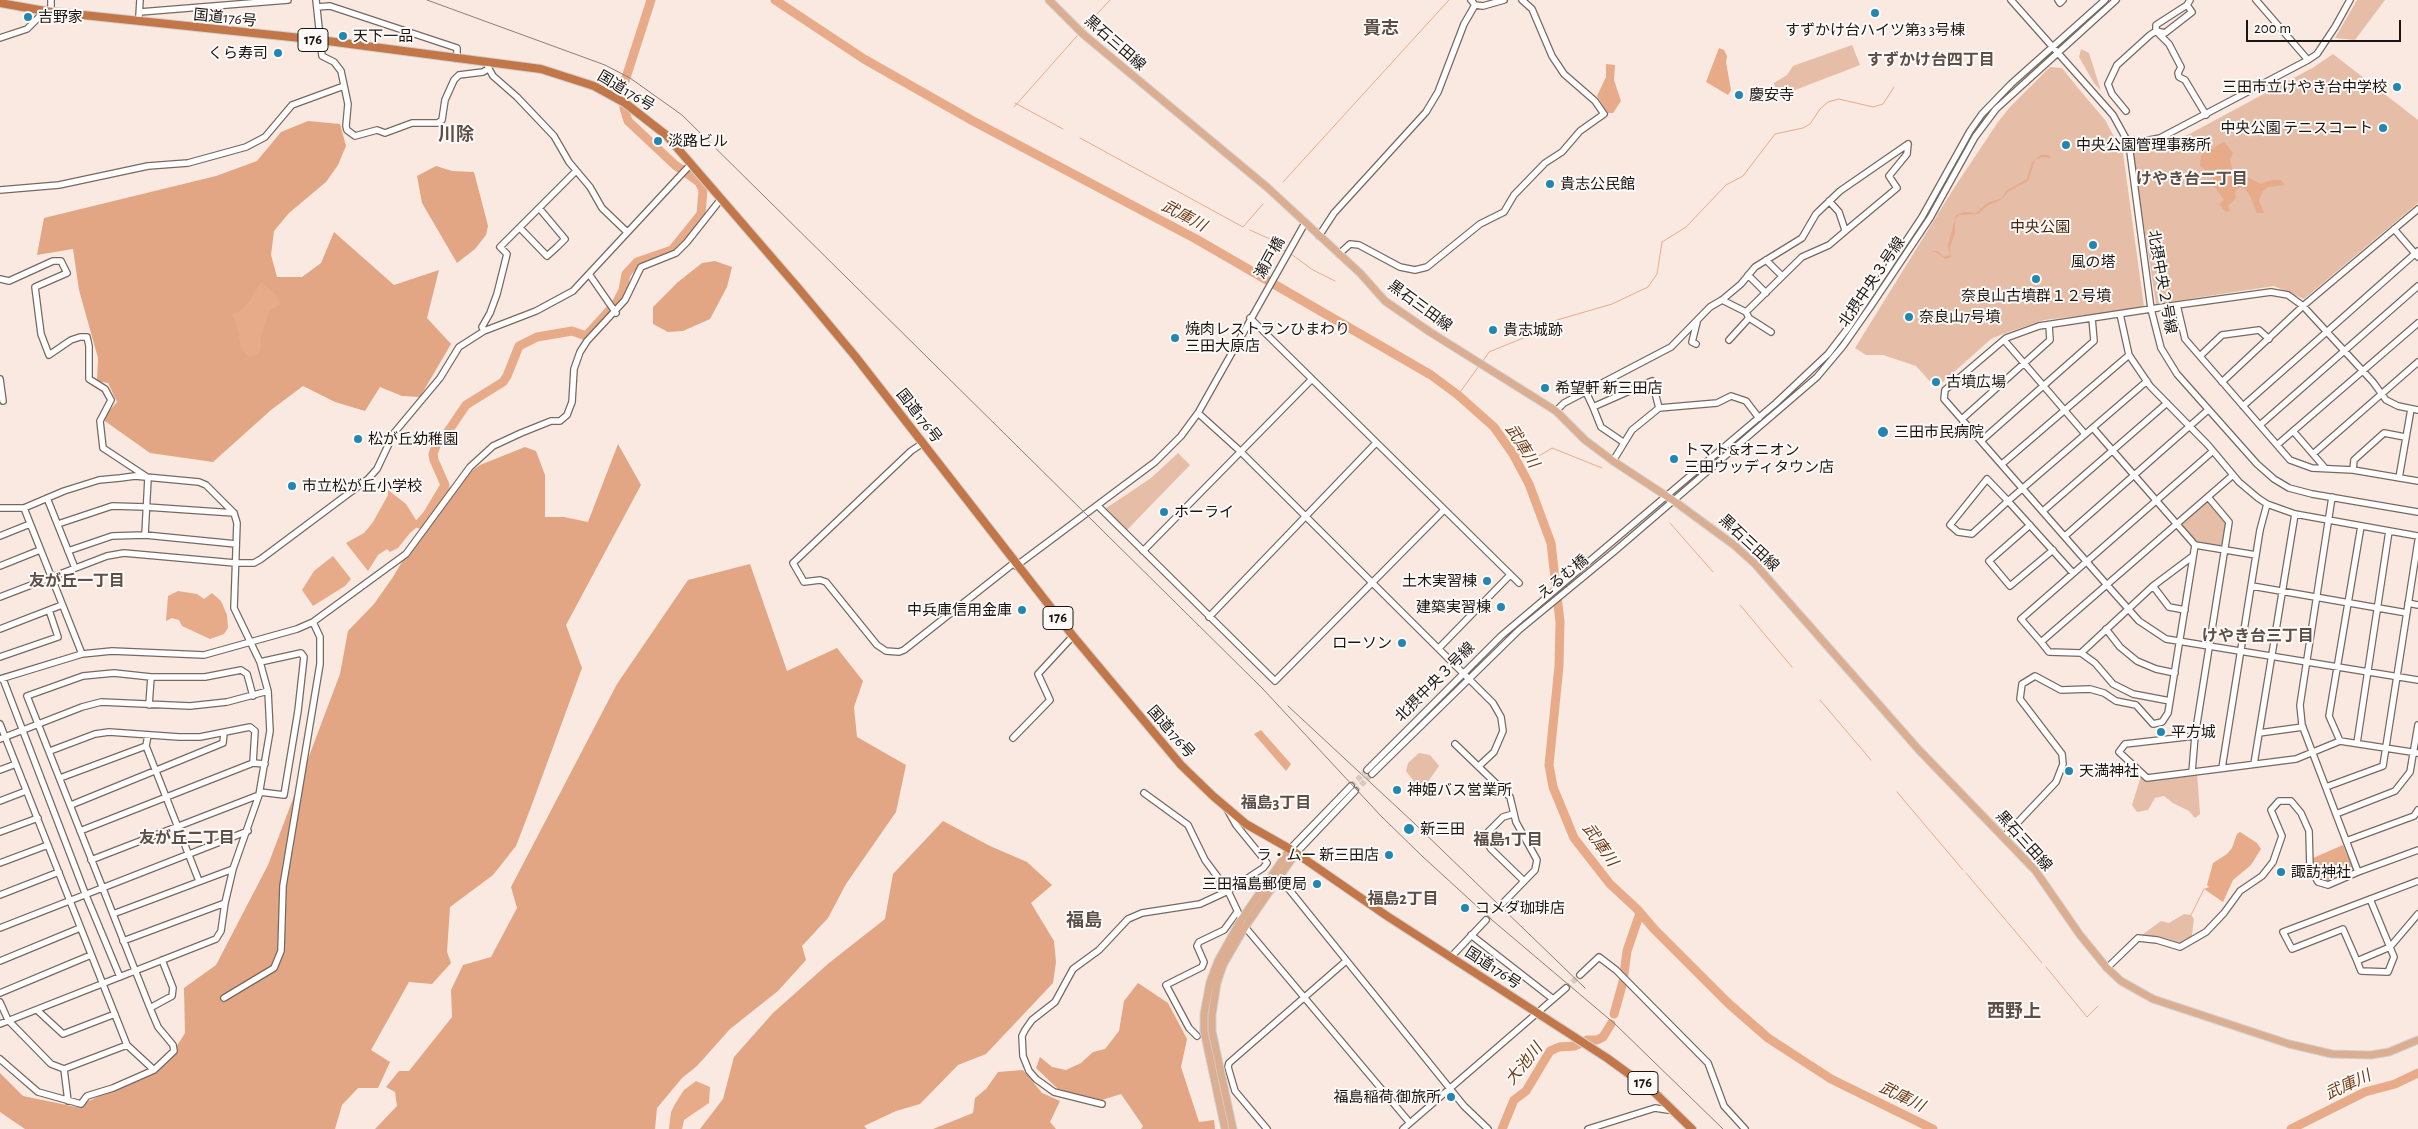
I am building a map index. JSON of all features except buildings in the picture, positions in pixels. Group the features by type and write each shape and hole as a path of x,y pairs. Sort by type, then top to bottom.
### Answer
{"highway":[{"name":"国道176号","path":"0,4 48,11 139,16 204,29 320,40 488,66 557,73 594,86 622,102 666,135 686,168 721,199 855,356 1015,565 1181,765 1226,808 1246,824 1293,851 1642,1083 1692,1129"}],"main road":[{"name":"黒石三田線","path":"1050,0 1082,34 1230,156 1305,223 1360,273 1384,301 1556,411 1585,440 1613,461 1712,527 1755,564 1919,750 2035,870 2080,935 2107,968 2121,981 2153,999 2289,1044 2332,1054 2371,1055 2390,1052 2418,1040"},
{"path":"1233,1129 1215,1054 1212,1015 1217,983 1223,965 1245,927 1279,877 1293,851"},
{"path":"1225,1129 1204,1031 1204,1014 1210,982 1218,961 1241,920 1293,851"}],"street":[{"path":"0,38 27,29 48,11 51,0"},
{"path":"140,0 139,16 288,0"},
{"path":"1319,236 1334,213 1426,112 1438,92 1473,2 1487,5 1504,0"},
{"path":"1339,254 1350,244 1359,246 1400,268 1416,270 1428,267 1480,224 1504,212 1514,195 1545,163 1562,152 1580,131 1604,114 1595,100 1564,74 1552,56 1532,8 1522,0"},
{"name":"北摂中央２号線","path":"2011,0 2113,115 2129,144 2151,309 2161,348 2177,374 2257,464 2274,479 2289,488 2418,512"},
{"path":"2058,0 2060,2 2063,0"},
{"name":"北摂中央３号線","path":"1612,543 1804,378 1837,342 1922,217 1982,114 2052,46 2105,0"},
{"name":"北摂中央３号線","path":"1616,550 1802,392 1832,361 1930,218 1975,137 1996,109 2116,0"},
{"path":"2256,0 2308,60"},
{"path":"2129,144 2160,138 2308,60 2317,54 2335,28 2350,0"},
{"path":"2156,31 2165,33 2192,12 2189,2 2156,25 2156,31 2169,44 2181,67 2178,72 2179,77 2186,80 2206,114"},
{"path":"457,60 457,48 319,3 322,56 338,66 348,104 347,130 354,136 377,130 386,133 412,123 438,123 442,120 445,100 454,80 459,75 482,72 488,66 554,136 576,171 590,187 602,208 627,232"},
{"path":"2126,111 2112,94 2108,84 2117,65 2156,31"},
{"path":"0,190 59,185 148,166 188,163 246,147 265,137 292,105 344,86"},
{"path":"1556,411 1564,403 1671,347 1710,307 1722,300 1766,260 1802,238 1807,227 1829,201 1908,144 1907,154 1889,176 1897,188 1829,245 1802,257 1766,292 1729,340"},
{"path":"0,597 106,556 124,553 235,563 254,563 261,560 368,479 377,469 394,433 440,378 459,346 484,331 562,299 573,291 686,168"},
{"path":"484,331 482,327 498,294 507,254 500,247 576,171"},
{"path":"120,977 85,893 2,679 82,654 112,651 192,656 215,653 297,629 313,622 406,554 470,467 493,446 521,432 551,421 560,421 568,415 572,402 574,369 580,352 614,309 626,300 641,267 676,253 721,199"},
{"path":"1829,201 1839,212 1845,230"},
{"path":"520,228 547,256 561,243 565,238 539,208"},
{"path":"2222,382 2303,306 2418,209"},
{"name":"瀬戸橋","path":"922,443 911,451 792,563 804,582 813,580 826,582 877,645 886,651 899,652 904,650 1155,462 1181,436 1198,413 1305,223"},
{"path":"2243,406 2417,254 2394,230"},
{"path":"1766,260 1782,276"},
{"path":"0,279 9,281 53,261 61,261 67,273 35,287 41,334 49,355 80,337 87,337 89,346 89,379 105,389 111,400 100,421 103,448 148,478"},
{"path":"589,274 614,309"},
{"path":"1748,275 1766,292"},
{"path":"2260,425 2418,286"},
{"path":"2398,478 2405,437 2415,410 2392,404 2381,396 2362,371 2327,332 2303,306 2288,295 2271,292 2039,326 2004,340 1945,390 1944,399 2106,585 2139,621 2166,639 2418,680"},
{"path":"1722,300 1748,315 1771,332"},
{"path":"2177,305 2185,339 2290,460 2312,468 2353,470 2418,481"},
{"path":"2120,314 2129,355 2147,381 2233,475 2267,504 2295,514 2418,536"},
{"path":"1250,318 1519,583"},
{"path":"1981,440 2094,341 2092,318"},
{"path":"1696,344 1692,342 1697,320"},
{"path":"2277,445 2418,323"},
{"path":"1962,420 2050,340 2049,325"},
{"path":"2200,356 2222,335 2259,330 2268,339"},
{"path":"2004,340 2085,434"},
{"path":"2002,464 2129,355"},
{"path":"2313,454 2418,362"},
{"path":"0,379 3,402"},
{"path":"1143,551 1312,379"},
{"path":"1593,407 1652,381 1660,408"},
{"path":"2073,573 2030,524 2008,501 1987,479 1950,525 1958,532 1972,534 2008,501 2147,381"},
{"path":"1586,392 1602,427 1623,442"},
{"path":"1613,461 1632,430 1660,408 1717,403 1731,396 1746,401 1759,418"},
{"path":"2043,511 2167,403"},
{"path":"2065,536 2208,410"},
{"path":"1198,413 1306,516 1497,708 1503,725 1498,746 1479,766"},
{"path":"2092,428 2195,545 2256,556"},
{"path":"2293,432 2325,468"},
{"path":"2353,470 2354,460 2384,433 2405,437"},
{"path":"1209,617 1376,443"},
{"path":"2170,701 2133,694 2113,684 2095,663 2080,653 2049,652 2021,619 2213,451"},
{"path":"2041,642 2233,475"},
{"path":"0,508 24,508 99,480 135,476 206,484 234,513 237,523 234,608 260,662 268,691 270,731 259,794 248,832 233,869 224,903 221,931 216,939 0,1024"},
{"path":"145,535 148,478"},
{"path":"2192,772 2195,736 2229,522 2208,497"},
{"path":"2332,497 2300,705 2303,727 2358,872"},
{"path":"47,498 75,568"},
{"path":"2222,768 2256,556 2267,504"},
{"path":"58,524 112,506 146,506 234,513"},
{"path":"1098,506 1275,681 1444,510"},
{"path":"24,508 82,654"},
{"path":"2254,764 2295,514"},
{"path":"0,536 30,524"},
{"path":"2030,524 1989,561 2010,586 2053,550"},
{"path":"2340,741 2329,716 2361,526"},
{"path":"2357,743 2389,531"},
{"path":"68,551 112,536 145,535 236,544"},
{"path":"2326,786 2383,766 2418,541"},
{"name":"えるむ橋","path":"1525,616 1612,543"},
{"path":"2004,837 2056,782 2063,764 2062,754 2020,699 2022,684 2035,676 2061,690 2090,688 2104,692 2116,701 2136,705 2153,724 2162,722 2168,713 2195,545"},
{"path":"0,566 40,550"},
{"name":"えるむ橋","path":"1525,624 1616,550"},
{"path":"2080,653 2153,586 2193,556"},
{"path":"1439,648 1510,575"},
{"path":"2153,586 2169,607 2184,610"},
{"path":"2252,586 2407,613"},
{"path":"2408,603 2418,604"},
{"path":"0,629 62,605"},
{"path":"0,657 58,637 49,610"},
{"name":"北摂中央３号線","path":"1366,770 1463,672 1525,616"},
{"path":"224,998 274,968 281,951 283,886 320,664 320,637 313,622"},
{"name":"北摂中央３号線","path":"1372,774 1525,624"},
{"path":"2106,629 2120,647 2137,661 2156,669 2174,672"},
{"path":"1014,738 1050,700 1038,674 1072,636"},
{"path":"92,860 259,794 284,795 298,711 304,657 301,653 260,662"},
{"path":"0,1059 38,1092 81,1104 87,1096 113,1088 154,1070 174,1051 174,1045 158,1027 150,1008 27,696 83,676 114,673 151,677 205,677 241,670 247,674 253,696"},
{"path":"149,705 151,677"},
{"path":"2,738 101,702 190,706 227,702 268,691"},
{"path":"0,724 2,738 16,764 38,818 127,1045 154,1070"},
{"path":"2336,814 2395,791 2410,772 2416,753 2418,725"},
{"path":"50,751 95,734 109,732 179,737 224,733 250,726 254,731 253,763"},
{"path":"2259,733 2303,727"},
{"path":"71,805 223,743 224,733"},
{"path":"148,735 146,746 199,881"},
{"path":"2195,736 2125,744 2118,752 2147,778 2296,759 2340,741 2416,753"},
{"path":"1455,744 1510,797 1523,837 1537,860 1535,870 1504,903"},
{"path":"60,778 146,746"},
{"path":"80,831 253,763 265,764"},
{"path":"0,770 16,764"},
{"path":"1293,851 1353,789"},
{"path":"0,801 26,791"},
{"path":"1144,793 1184,820 1205,860 1228,891 1245,927 1410,1123"},
{"path":"2107,968 2138,938 2157,940 2180,947 2206,932 2224,913 2240,891 2262,876 2273,862 2282,836 2272,810 2279,801 2290,801 2301,813 2309,831 2310,868 2318,882 2328,885 2418,850"},
{"path":"1102,1104 1054,1092 1036,1080 1029,1071 1023,1056 1022,1047 1025,1030 1032,1020 1055,1002 1073,969 1099,950 1128,918 1160,910 1191,907 1228,891 1263,868 1267,863 1236,825 1226,808"},
{"path":"2346,841 2414,816 2418,810"},
{"path":"1514,814 1503,816 1488,832 1486,841 1491,849 1524,881"},
{"path":"0,832 38,818"},
{"path":"0,928 85,893 248,832"},
{"path":"0,863 48,845"},
{"path":"113,914 233,869"},
{"path":"0,895 59,872"},
{"path":"1279,877 1452,1089 1488,1129"},
{"path":"2370,899 2394,957 2388,972 2362,971 2343,929 2292,949 2283,932 2370,899 2418,881"},
{"path":"123,941 224,903"},
{"path":"1197,1036 1189,1028 1166,985 1202,967 1204,962 1197,946 1199,942 1224,930 1237,912"},
{"path":"2357,961 2390,947 2418,914"},
{"path":"1451,957 1486,920"},
{"path":"0,961 80,928"},
{"path":"1472,935 1553,999"},
{"path":"0,992 91,955"},
{"path":"1580,974 1599,957 1616,970 1708,1063 1724,1106 1744,1129"},
{"path":"150,1008 172,996 174,988 162,960"},
{"path":"1266,1129 1235,1091 1228,1067 1229,1063 1346,961"},
{"path":"1403,1129 1452,1089 1536,1012 1566,988"},
{"path":"0,1002 8,1020 51,1064 64,1069 127,1045"},
{"path":"37,1010 63,1034 115,1014"},
{"path":"64,1069 68,1101"},
{"path":"1588,1129 1655,1108 1668,1110 1671,1108"}],"green space":[{"path":"2357,0 2385,0 2355,40 2335,38"},
{"path":"1852,45 1860,65 1777,97 1774,83 1787,75 1793,66"},
{"path":"2081,49 2089,53 2101,91 2094,83 2079,57"},
{"path":"2333,54 2418,120 2418,203 2304,299 2274,286 2156,304 2133,155 2135,151 2141,146 2161,142 2167,146 2314,67"},
{"name":"中央公園","path":"2050,67 2062,68 2105,120 2123,153 2144,307 2044,320 2003,334 1991,339 1936,388 1916,366 1883,355 1866,355 1855,348 1954,188 1998,122 2010,107"},
{"path":"1178,453 1190,465 1126,531 1105,509 1151,478"},
{"path":"2208,497 2229,522 2225,550 2195,545 2177,524"},
{"path":"1419,753 1430,755 1439,766 1425,786 1416,784 1406,771 1408,763"},
{"path":"2197,772 2200,814 2195,818 2189,811 2164,796 2155,798 2148,810 2137,812 2132,805 2142,773 2148,778"},
{"path":"2184,914 2191,915 2194,919 2191,942 2180,947 2138,938 2161,921 2169,923"}],"shaded area":[{"path":"1719,48 1724,50 1727,56 1726,62 1731,90 1728,95 1706,82"},
{"path":"1606,64 1615,65 1614,80 1621,101 1613,113 1608,113 1597,96 1606,77"},
{"path":"308,121 340,124 346,146 338,165 326,182 289,213 274,231 271,255 277,277 302,277 321,263 334,232 394,285 439,270 427,318 451,344 420,397 402,396 380,387 365,411 335,402 303,386 271,410 213,462 150,453 102,419 117,402 108,383 97,381 98,358 79,290 73,249 37,255 44,218 216,176 257,161 281,132"},
{"path":"2224,142 2233,153 2230,159 2232,169 2261,184 2271,180 2281,180 2285,185 2268,187 2263,191 2259,201 2264,213 2257,213 2250,196 2245,189 2240,187 2235,191 2236,198 2228,206 2230,211 2226,212 2219,204 2224,200 2211,181 2214,179 2200,165 2201,155"},
{"path":"2041,155 2049,155 2051,158 2042,157 2035,160 2028,181 2009,191 2002,199 1987,206 1978,214 1959,215 1955,220 1955,233 1950,247 1951,257 1945,259 1936,252 1930,251 1937,251 1944,257 1950,255 1948,245 1956,215 1964,212 1976,213 1987,203 2002,198 2006,191 2027,179 2032,162"},
{"path":"436,166 452,171 474,172 488,226 486,235 475,249 457,263 422,203 417,176"},
{"path":"715,261 732,267 727,287 710,319 683,331 668,332 653,324 653,307 678,282 702,263"},
{"path":"261,282 276,294 280,305 269,311 261,337 261,349 259,353 249,358 241,348 236,323 231,313 238,312 249,302"},
{"path":"618,444 641,485 566,625 582,668 531,807 516,846 493,875 450,907 447,952 451,963 432,984 409,982 371,1050 390,1062 378,1088 358,1088 342,1105 335,1129 25,1129 0,1112 0,1073 23,1096 76,1107 165,1065 185,1033 184,988 216,965 268,865 340,674 348,631 374,604 393,577 443,492 480,465 525,447 536,451 545,475 545,517 564,517 588,522"},
{"path":"388,490 406,504 416,520 423,522 410,533 398,548 390,552 387,549 378,555 368,571 346,543 364,533 373,522 388,495"},
{"path":"333,556 351,579 345,586 313,606 302,590 314,571"},
{"path":"750,564 787,671 837,648 863,681 854,707 857,737 906,765 896,812 846,884 828,918 802,946 806,960 778,991 730,1029 697,1066 682,1078 657,1108 655,1129 375,1129 397,1106 395,1092 386,1087 399,1071 409,1071 452,1017 451,990 463,965 491,957 517,908 511,887 617,684 688,580"},
{"path":"178,591 197,594 204,599 212,593 221,601 227,615 228,628 224,634 210,639 182,626 179,620 172,618 166,621 168,596"},
{"path":"1261,730 1291,764 1286,771 1254,734"},
{"path":"943,821 990,846 1027,862 1052,885 1031,903 1054,941 1056,962 1053,983 986,1054 958,1065 920,1104 896,1111 864,1126 867,1129 700,1129 723,1099 734,1057 773,1013 829,963 885,919 893,874"},
{"path":"2240,832 2257,843 2261,849 2251,865 2233,880 2223,902 2204,889 2209,887 2207,885 2213,863 2227,854 2232,848 2237,834"},
{"path":"2343,845 2354,871 2329,883 2322,882 2317,878 2313,869 2313,858"},
{"path":"1138,983 1168,1003 1187,1039 1181,1067 1199,1122 1214,1120 1215,1129 1141,1129 1143,1126 1121,1094 1102,1100 1059,1090 1036,1068 1040,1057 1052,1067 1066,1070 1081,1063 1093,1052 1105,1049 1119,1031 1124,1001"},
{"path":"1023,1070 1042,1093 1060,1101 1050,1122 1056,1129 933,1129 973,1113 975,1098 986,1089 998,1072"},
{"path":"696,1081 710,1087 709,1103 684,1120 682,1129 669,1129 671,1112 675,1104 684,1090"}],"waterway":[{"path":"419,524 427,515 445,485 434,460 433,454 437,443 447,433 466,405 503,382 519,346 537,337 572,331 586,336 617,302 623,290 626,274 637,262 672,250 701,214 703,190 699,182 675,165 628,121 624,108 623,87 651,0"},
{"name":"武庫川","path":"775,0 864,59 973,121 1196,239 1431,375 1458,395 1494,427 1513,454 1529,484 1551,543 1560,622 1559,666 1549,765 1553,787 1574,838 1610,884 1637,909 1654,929 1728,1003 1768,1038 1831,1079 1933,1129"},
{"path":"1083,29 1110,0"},
{"path":"1283,182 1449,0"},
{"path":"1014,107 1077,36"},
{"path":"1483,361 1489,352 1533,334 1557,320 1612,304 1648,287 1657,274 1662,242 1686,227 1726,185 1743,176 1775,134 1803,128 1810,124 1820,109 1828,102 1839,99 1873,107 1883,104 1894,87"},
{"path":"1015,103 1063,129"},
{"path":"1080,138 1243,227 1263,204"},
{"path":"1250,230 1272,240 1274,245 1285,251"},
{"path":"1291,254 1313,270 1335,281"},
{"path":"1458,395 1479,366"},
{"path":"1513,454 1526,456 1531,461 1552,448 1602,468"},
{"path":"1670,523 1713,572"},
{"path":"1740,605 1792,667"},
{"path":"1820,700 1871,760"},
{"path":"1897,792 1963,870"},
{"path":"1966,873 2042,963"},
{"path":"2191,915 2204,889"},
{"name":"大池川","path":"1614,1014 1623,982 1627,951 1640,913"},
{"path":"2046,967 2087,1017 2098,1006"},
{"name":"大池川","path":"1502,1129 1514,1100 1526,1091 1550,1051 1559,1047 1575,1046 1587,1040 1597,1040 1603,1037 1611,1024"},
{"name":"武庫川","path":"2291,1129 2365,1092 2395,1084 2418,1073"}],"tunnel":[{"path":"1351,786 1367,770"},
{"path":"1355,791 1372,774"},
{"path":"1486,920 1503,903"},
{"path":"1566,988 1580,975"}],"railway":[{"path":"427,0 605,65 630,78 682,115 1262,688 1381,816 1422,856 1492,920 1615,1024 1723,1129"},
{"path":"1288,706 1414,823 1585,988"}],"place":[{"name":"すずかけ台ハイツ第3 3号棟","path":"1875,13"},
{"name":"吉野家","path":"28,17"},
{"name":"天下一品","path":"343,36"},
{"name":"くら寿司","path":"278,53"},
{"name":"三田市立けやき台中学校","path":"2397,87"},
{"name":"慶安寺","path":"1739,95"},
{"name":"中央公園 テニスコート","path":"2383,128"},
{"name":"淡路ビル","path":"658,141"},
{"name":"中央公園管理事務所","path":"2066,145"},
{"name":"貴志公民館","path":"1550,184"},
{"name":"風の塔","path":"2093,245"},
{"name":"奈良山古墳群１２号墳","path":"2036,279"},
{"name":"奈良山7号墳","path":"1909,317"},
{"name":"貴志城跡","path":"1493,330"},
{"name":"焼肉レストランひまわり 三田大原店","path":"1175,338"},
{"name":"古墳広場","path":"1936,382"},
{"name":"希望軒 新三田店","path":"1545,388"},
{"name":"三田市民病院","path":"1883,432"},
{"name":"松が丘幼稚園","path":"358,439"},
{"name":"トマト&オニオン 三田ウッディタウン店","path":"1674,459"},
{"name":"市立松が丘小学校","path":"292,486"},
{"name":"ホーライ","path":"1164,512"},
{"name":"土木実習棟","path":"1487,581"},
{"name":"建築実習棟","path":"1501,607"},
{"name":"中兵庫信用金庫","path":"1022,610"},
{"name":"ローソン","path":"1402,643"},
{"name":"平方城","path":"2161,732"},
{"name":"天満神社","path":"2069,771"},
{"name":"神姫バス営業所","path":"1397,790"},
{"name":"新三田","path":"1409,829"},
{"name":"ラ・ムー 新三田店","path":"1389,855"},
{"name":"諏訪神社","path":"2281,872"},
{"name":"三田福島郵便局","path":"1317,884"},
{"name":"コメダ珈琲店","path":"1465,908"},
{"name":"福島稲荷 御旅所","path":"1451,1097"}],"district":[{"name":"貴志","path":"1381,29"},
{"name":"すずかけ台四丁目","path":"1931,60"},
{"name":"川除","path":"456,135"},
{"name":"けやき台二丁目","path":"2192,179"},
{"name":"友が丘一丁目","path":"77,581"},
{"name":"けやき台三丁目","path":"2258,636"},
{"name":"福島3丁目","path":"1276,803"},
{"name":"友が丘二丁目","path":"187,838"},
{"name":"福島1丁目","path":"1508,840"},
{"name":"福島2丁目","path":"1403,899"},
{"name":"福島","path":"1084,921"},
{"name":"西野上","path":"2014,1012"}]}
